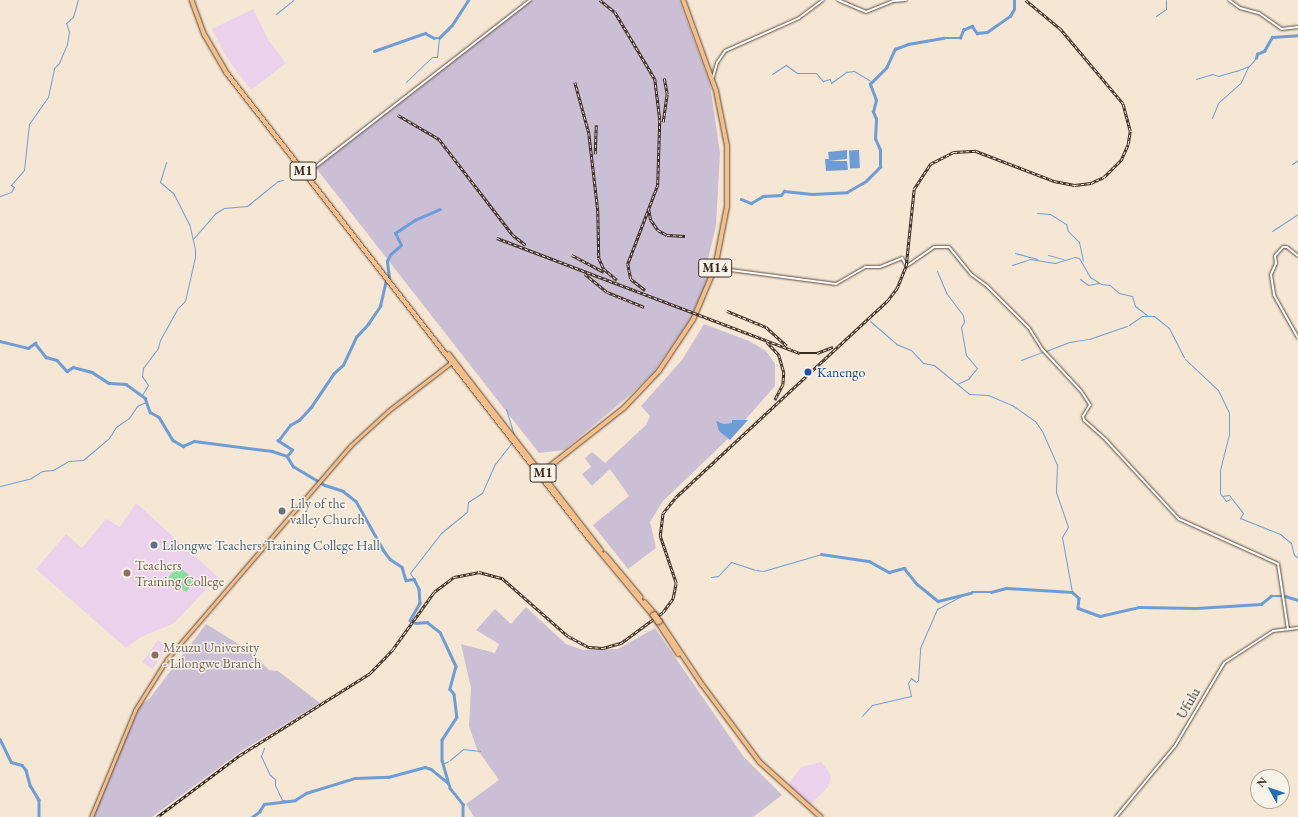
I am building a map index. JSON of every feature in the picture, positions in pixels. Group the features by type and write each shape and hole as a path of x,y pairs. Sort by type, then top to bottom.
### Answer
{"highway":[{"name":"M1","path":"192,0 205,35 221,63 306,174 430,333 659,621 758,763 818,817"},
{"name":"M14","path":"541,473 624,408 659,371 688,330 715,268 726,214 728,163 724,121 712,79 683,0"},
{"name":"M1","path":"659,621 702,684 760,762 821,817"}],"main road":[{"path":"91,817 130,720 160,668 322,479 376,420 453,361"}],"street":[{"path":"306,174 530,0"},
{"path":"712,79 717,63 725,52 798,18 823,0"},
{"path":"838,0 867,12 893,1 906,0"},
{"path":"1229,0 1240,8 1259,13 1282,29 1298,27"},
{"path":"1298,256 1286,246 1275,256 1276,263 1271,275 1275,298 1298,338"},
{"path":"715,268 836,284 865,267 880,267 901,258 907,266 934,247 949,247 972,275 987,286 1028,327 1043,351 1081,391 1090,405 1082,416 1084,420 1106,440 1179,519 1278,564 1288,629"},
{"name":"Ufulu","path":"1116,817 1175,746 1224,664 1271,632 1298,628"}],"shaded area":[{"path":"532,0 679,0 710,84 720,153 716,226 706,267 707,281 689,321 653,373 630,395 564,450 539,453 316,168"},
{"path":"253,9 269,41 286,63 251,90 226,57 212,29"},
{"path":"704,324 749,341 766,351 775,364 775,386 731,436 663,501 650,522 656,548 628,569 593,525 629,496 610,469 592,486 582,474 591,467 585,458 592,452 605,463 646,425 650,416 641,406 682,360"},
{"name":"Teachers Training College","path":"136,503 218,577 174,623 139,638 126,648 36,569 66,534 82,548 106,519 120,527"},
{"path":"526,607 566,644 583,650 618,649 655,628 743,756 782,795 753,817 474,817 466,804 499,780 477,749 469,726 471,688 461,644 495,653 499,644 476,630 495,609 511,624"},
{"path":"206,624 250,651 269,670 278,671 320,703 243,750 152,817 93,817 139,706 150,698"},
{"name":"Mzuzu University - Lilongwe Branch","path":"158,640 168,647 152,669 143,662"},
{"path":"821,762 831,775 829,786 809,806 787,787 801,767"}],"green space":[{"path":"178,566 196,581 186,592 168,577"}],"water":[{"path":"847,150 847,159 829,161 847,161 848,170 826,171 825,159 829,159 828,152"},
{"path":"859,150 860,168 850,168 849,151"},
{"path":"732,420 748,420 730,440 719,431 716,421 724,424 732,423"}],"waterway":[{"path":"0,196 11,192 14,187 11,185 24,170 29,124 48,97 54,68 59,63 67,44 69,32 66,23 73,17 78,0"},
{"path":"276,14 293,0"},
{"path":"374,51 425,33 434,38 439,38 452,25 468,0"},
{"path":"741,199 751,203 763,196 781,195 784,191 812,194 847,192 866,181 880,167 880,150 875,139 876,119 873,112 876,100 870,84 886,68 895,49 908,44 943,38 960,38 963,30 972,26 977,33 987,32 1010,16 1014,9 1014,0"},
{"path":"1156,16 1166,9 1166,0"},
{"path":"1256,58 1257,54 1264,51 1272,37 1298,35"},
{"path":"406,82 432,57 437,57 439,38"},
{"path":"1196,79 1212,74 1218,76 1236,71 1249,66 1256,58"},
{"path":"772,74 786,65 797,73 816,73 823,81 830,79 831,83 846,72 854,71 872,82"},
{"path":"1212,118 1218,103 1241,82 1248,67"},
{"path":"1292,164 1298,160"},
{"path":"142,395 148,385 142,376 143,368 158,348 160,340 177,309 185,301 195,257 195,249 189,224 173,193 160,182 166,162"},
{"path":"193,239 216,213 224,208 247,206 278,181 283,180"},
{"path":"401,245 395,233 415,220 440,209"},
{"path":"1037,213 1050,214 1066,224 1068,231 1079,242 1083,261"},
{"path":"1272,231 1298,214"},
{"path":"391,254 400,246"},
{"path":"1015,253 1037,259"},
{"path":"389,278 387,261 390,255"},
{"path":"1048,255 1063,259"},
{"path":"1012,265 1030,259 1055,263 1075,257 1079,258 1090,277 1101,284 1110,285 1119,293 1132,296 1135,306 1147,315"},
{"path":"937,271 947,294 963,315 964,322 961,327 966,355 977,368 968,379 957,384"},
{"path":"1080,279 1088,285 1099,283"},
{"path":"287,456 292,450 278,441 290,425 299,420 311,407 333,374 343,365 356,337 368,324 380,306 386,280"},
{"path":"1129,325 1142,316 1154,316 1169,328 1184,357"},
{"path":"870,321 896,344 911,350 923,363 934,365 969,394 988,395 1012,405 1035,421 1042,431 1057,464 1056,492 1068,527 1062,537 1072,592"},
{"path":"1046,351 1069,342 1089,339 1127,326"},
{"path":"0,341 28,348 35,343 46,357 57,360 67,371 73,367 92,372 109,383 126,384 145,398 150,412 159,417 173,440 183,446 194,441 272,451 287,456 293,466 325,485 343,491 356,501 384,551 390,559 402,567 406,580 414,579 419,589 420,603 410,620"},
{"path":"1021,360 1042,352"},
{"path":"1185,359 1218,390 1229,413 1229,434 1220,471 1220,493 1222,496 1229,495 1243,513 1240,518 1280,534 1291,543 1294,555 1298,558"},
{"path":"68,461 83,460 109,438 116,427 129,418 137,406 146,402"},
{"path":"506,409 514,435"},
{"path":"414,579 410,573 441,533 467,512 468,502 482,493 495,464 512,442"},
{"path":"0,486 31,478 42,471 53,470 67,462"},
{"path":"1223,497 1226,501 1230,499"},
{"path":"763,571 821,554"},
{"path":"821,554 869,561 889,572 904,568 917,584 938,601 971,593"},
{"path":"711,577 718,576 731,562 755,570"},
{"path":"756,570 762,571"},
{"path":"972,592 991,592 1006,588 1072,592 1079,598 1078,608 1100,616 1138,607 1196,608 1261,604 1271,596 1282,596"},
{"path":"862,716 872,705 911,696 908,683 911,678 916,682 918,680 920,648 937,609 963,595"},
{"path":"1285,596 1298,600"},
{"path":"415,623 427,622 440,632 456,666 450,689 454,694 457,717 442,740 442,760 450,788 463,804 463,817"},
{"path":"0,739 11,762 22,765 26,770 30,785 39,800 39,817"},
{"path":"264,748 261,756 270,775"},
{"path":"450,760 463,749 480,751"},
{"path":"444,763 449,761"},
{"path":"252,817 259,812 264,804 295,800 306,793 355,778 388,777 425,767 431,769 448,783"},
{"path":"270,775 275,779 275,785 282,800 289,801"}],"railway":[{"path":"600,0 615,12 655,79 660,120 658,185 628,264 631,279 645,290"},
{"path":"157,817 240,755 370,673 393,649 434,592 454,577 479,572 502,578 568,636 589,647 603,648 621,643 663,612 673,598 676,583 660,536 663,513 675,498 888,300 897,288 906,266 914,189 930,164 954,152 976,151 1054,181 1075,185 1091,183 1104,177 1121,160 1128,144 1130,131 1123,104 1060,29 1025,0"},
{"path":"663,122 667,94 664,78"},
{"path":"575,82 589,133 598,211 599,258 604,269 617,280"},
{"path":"398,115 439,139 513,235 526,245"},
{"path":"595,154 596,125"},
{"path":"649,210 651,220 658,230 667,235 685,236"},
{"path":"497,238 800,353 817,353 833,347"},
{"path":"572,255 604,272"},
{"path":"585,274 607,292 644,307"},
{"path":"727,311 766,327 787,346"},
{"path":"767,342 779,355 784,372 783,385 775,400"}],"place":[{"name":"Kanengo","path":"808,372"},
{"name":"Lily of the valley Church","path":"282,511"},
{"name":"Lilongwe Teachers Training College Hall","path":"154,545"},
{"name":"Teachers Training College","path":"127,573"},
{"name":"Mzuzu University - Lilongwe Branch","path":"155,655"}]}
